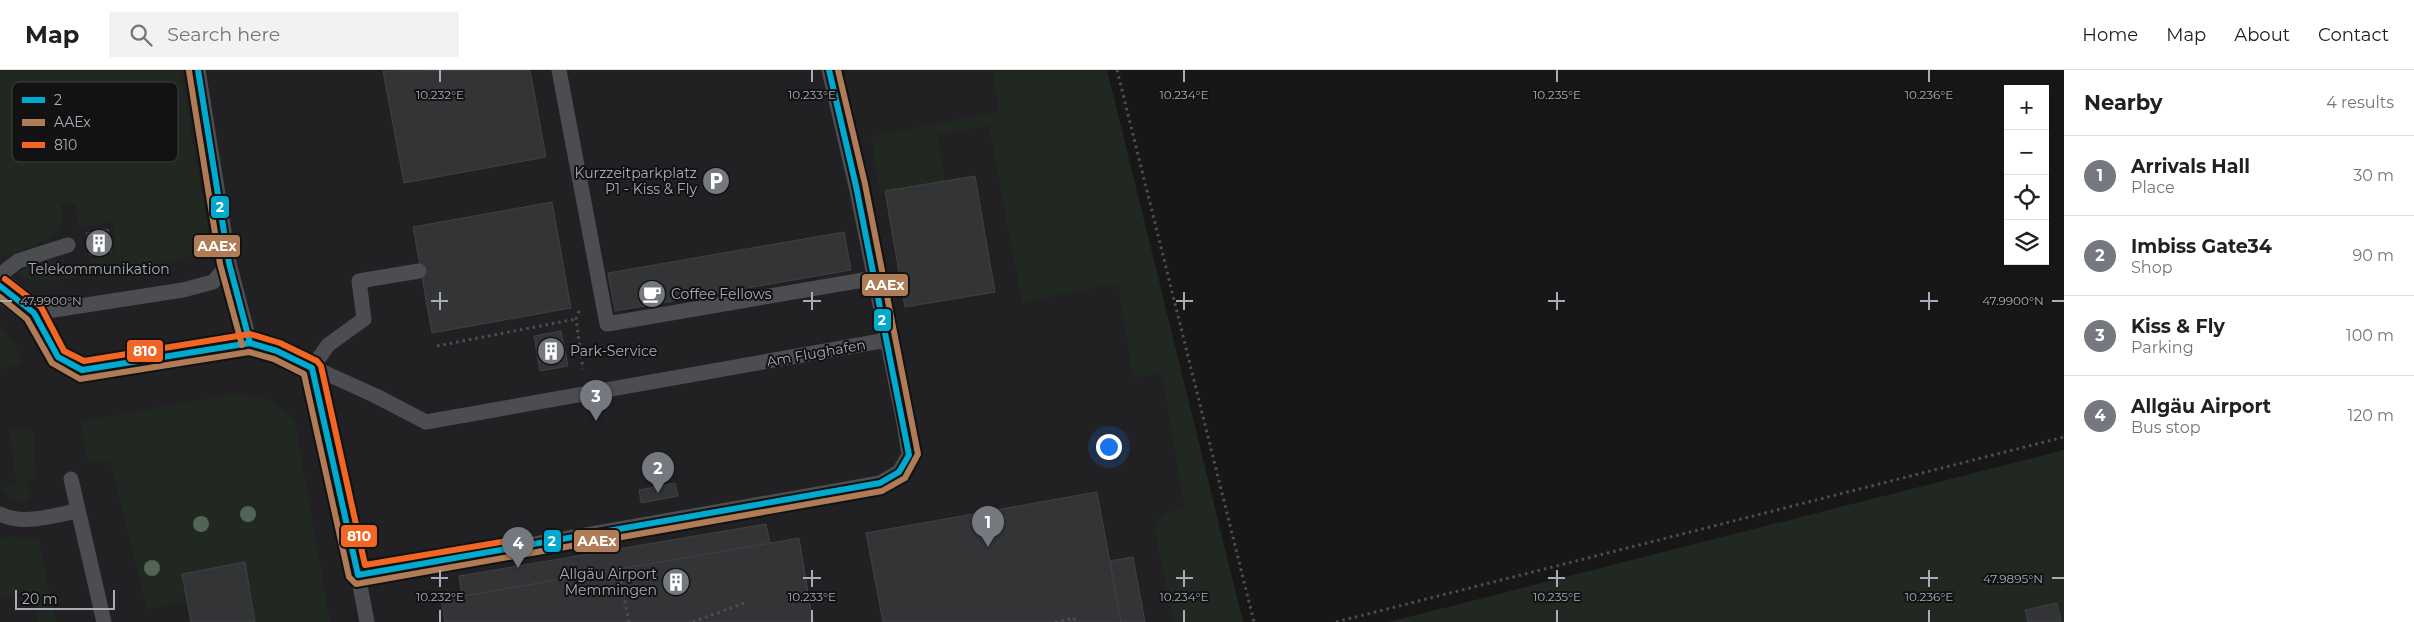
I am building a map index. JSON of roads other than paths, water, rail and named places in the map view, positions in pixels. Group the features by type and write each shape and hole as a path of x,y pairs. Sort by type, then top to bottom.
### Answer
{"street":[{"name":"Am Flughafen","path":"0,286 34,313"}],"lane":[{"path":"198,70 229,263 250,343"},
{"path":"559,70 607,324 875,278"},
{"path":"358,575 880,483 899,472 909,455 875,278 829,70"},
{"path":"0,274 18,261 68,245"},
{"path":"34,313 183,290 213,282 229,263"},
{"path":"367,622 312,368 328,345 364,319 359,281 419,271"},
{"name":"Am Flughafen","path":"34,313 58,357 82,370 250,343 277,351 376,396 426,422 887,340"},
{"path":"72,479 104,622"},
{"path":"0,514 13,519 29,520 78,511"}],"place":[{"name":"Kurzzeitparkplatz P1 - Kiss & Fly","path":"716,181"},
{"name":"Telekommunikation","path":"99,243"},
{"name":"Coffee Fellows","path":"652,294"},
{"name":"Park-Service","path":"551,351"},
{"name":"Kiss & Fly","path":"596,421"},
{"name":"Imbiss Gate34","path":"658,493"},
{"name":"Arrivals Hall","path":"988,547"},
{"name":"Allgäu Airport","path":"518,568"},
{"name":"Allgäu Airport Memmingen","path":"676,582"}]}
